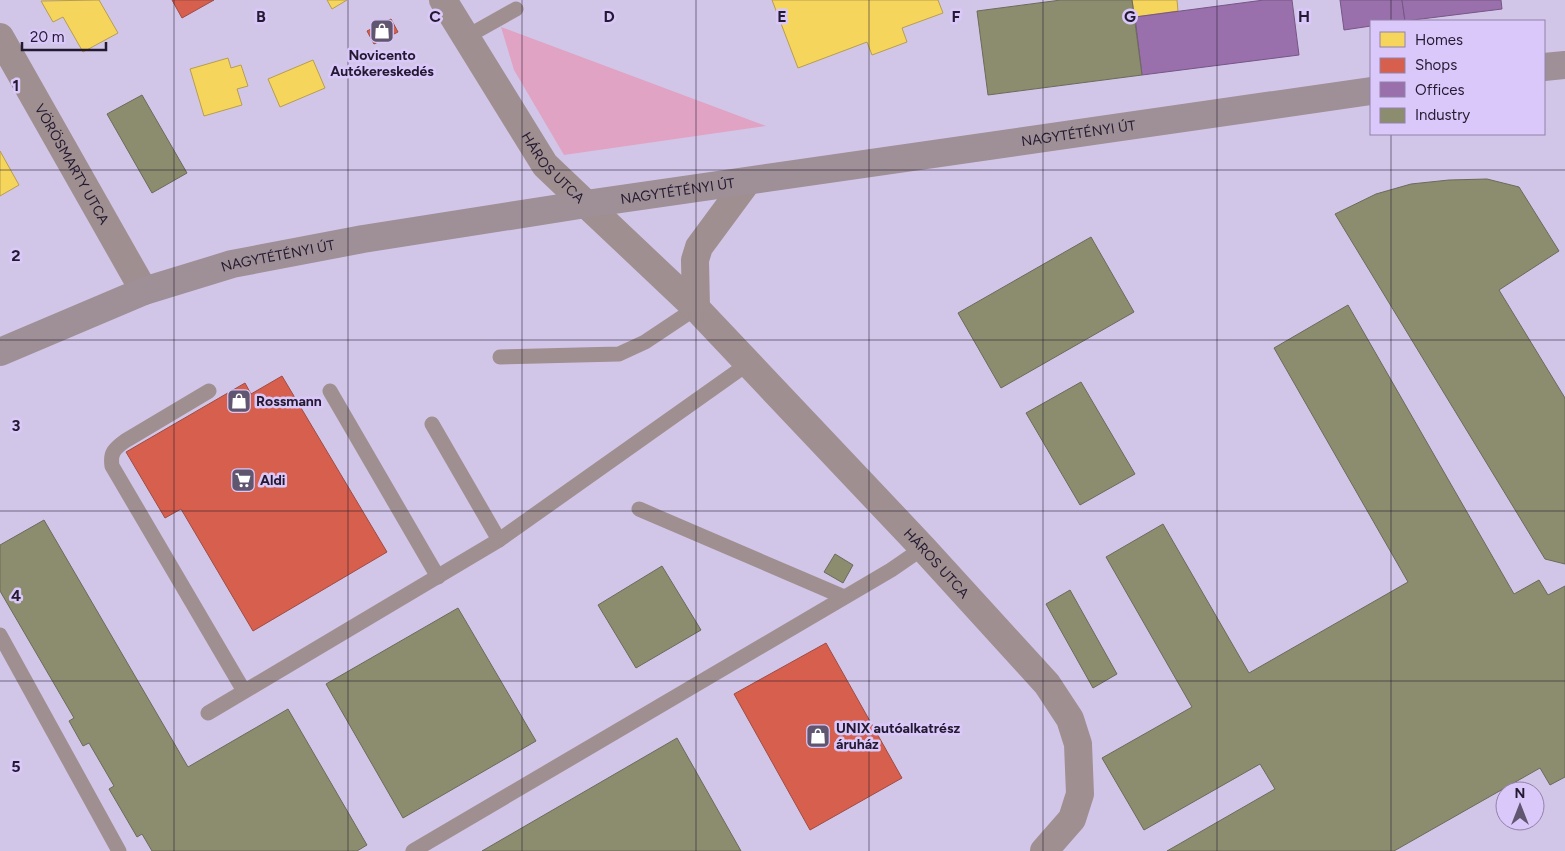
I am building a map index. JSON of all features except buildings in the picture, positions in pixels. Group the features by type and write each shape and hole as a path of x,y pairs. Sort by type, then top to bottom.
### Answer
{"main road":[{"path":"1545,68 1565,64"},
{"name":"NAGYTÉTÉNYI ÚT","path":"0,352 144,291 232,264 363,239 586,204 1370,91"}],"street":[{"name":"HÁROS UTCA","path":"443,0 545,165 696,308 923,548 1047,684 1070,720 1078,744 1080,794 1072,819 1044,851"},
{"name":"VÖRÖSMARTY UTCA","path":"0,37 144,291"},
{"path":"696,308 695,260 699,247 747,182"}],"lane":[{"path":"466,37 516,9"},
{"path":"500,357 619,354 645,342 696,308"},
{"path":"208,712 499,540 749,363"},
{"path":"209,391 115,448 111,456 112,466 244,691"},
{"path":"330,391 438,577"},
{"path":"432,424 499,540"},
{"path":"639,510 844,597"},
{"path":"413,851 892,570 923,548"},
{"path":"0,635 120,851"}],"shaded area":[{"path":"501,27 766,126 564,155 514,70"}],"place":[{"name":"Novicento Autókereskedés","path":"382,31"},
{"name":"Rossmann","path":"239,401"},
{"name":"Aldi","path":"243,480"},
{"name":"UNIX autóalkatrész áruház","path":"818,736"}]}
